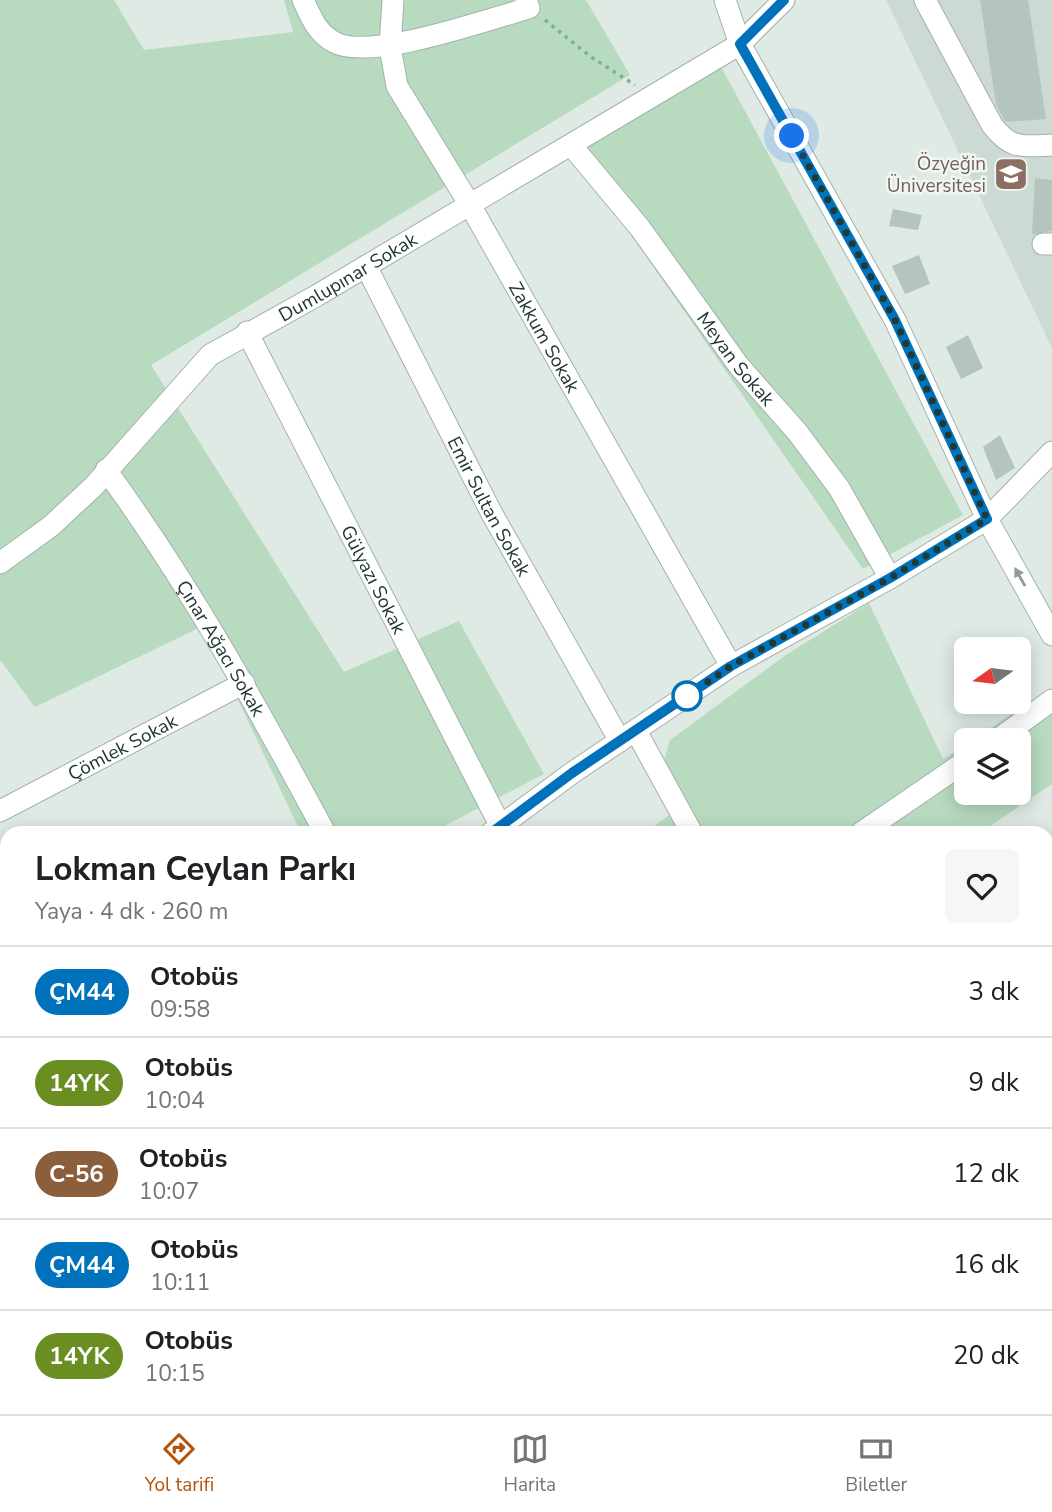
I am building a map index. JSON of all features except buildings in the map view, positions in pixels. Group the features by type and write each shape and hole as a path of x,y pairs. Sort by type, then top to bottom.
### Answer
{"street":[{"path":"303,0 318,32 337,45 390,47 528,4"},
{"name":"Zakkum Sokak","path":"393,0 390,47 397,86 470,205 731,666"},
{"path":"724,0 740,44 895,320 987,519 1052,635"},
{"name":"Dumlupınar Sokak","path":"0,563 51,526 106,470 210,355 470,205 740,44 784,0"},
{"path":"925,0 992,125 1003,140 1017,146 1052,145"},
{"name":"Meyan Sokak","path":"571,145 640,228 740,366 798,433 839,488 890,578"},
{"name":"Emir Sultan Sokak","path":"366,266 491,512 628,736 687,826"},
{"name":"Gülyazı Sokak","path":"247,332 494,826"},
{"path":"502,826 731,666 890,578 987,519 1052,452"},
{"name":"Çınar Ağacı Sokak","path":"106,470 181,578 244,683 321,826"},
{"name":"Çömlek Sokak","path":"0,811 244,683"},
{"path":"1014,728 1052,700"},
{"path":"871,826 954,769"}],"path":[{"path":"528,4 591,57 653,96"}],"shaded area":[{"name":"Özyeğin Üniversitesi","path":"886,0 1052,0 1052,348"}],"green space":[{"path":"0,0 114,0 144,50 293,32 284,0 586,0 630,75 151,365 344,672 459,621 544,774 444,826 298,826 203,626 35,707 0,660"},
{"path":"718,61 963,515 863,569 573,151"},
{"path":"869,603 943,759 954,752 954,805 1021,805 990,826 654,826 684,805 663,763 670,740 786,655"},
{"path":"1046,691 1052,700 1052,784 1031,798 1031,728 991,728 1012,714 1031,714 1031,701"}],"bus line":[{"name":"ÇM44","path":"502,826 572,773 731,666 890,578 987,519 895,320 740,44 784,0"}],"place":[{"name":"Özyeğin Üniversitesi","path":"1011,174"}],"route":[{"path":"687,696 731,666 890,578 987,519 895,320 792,136"}]}
